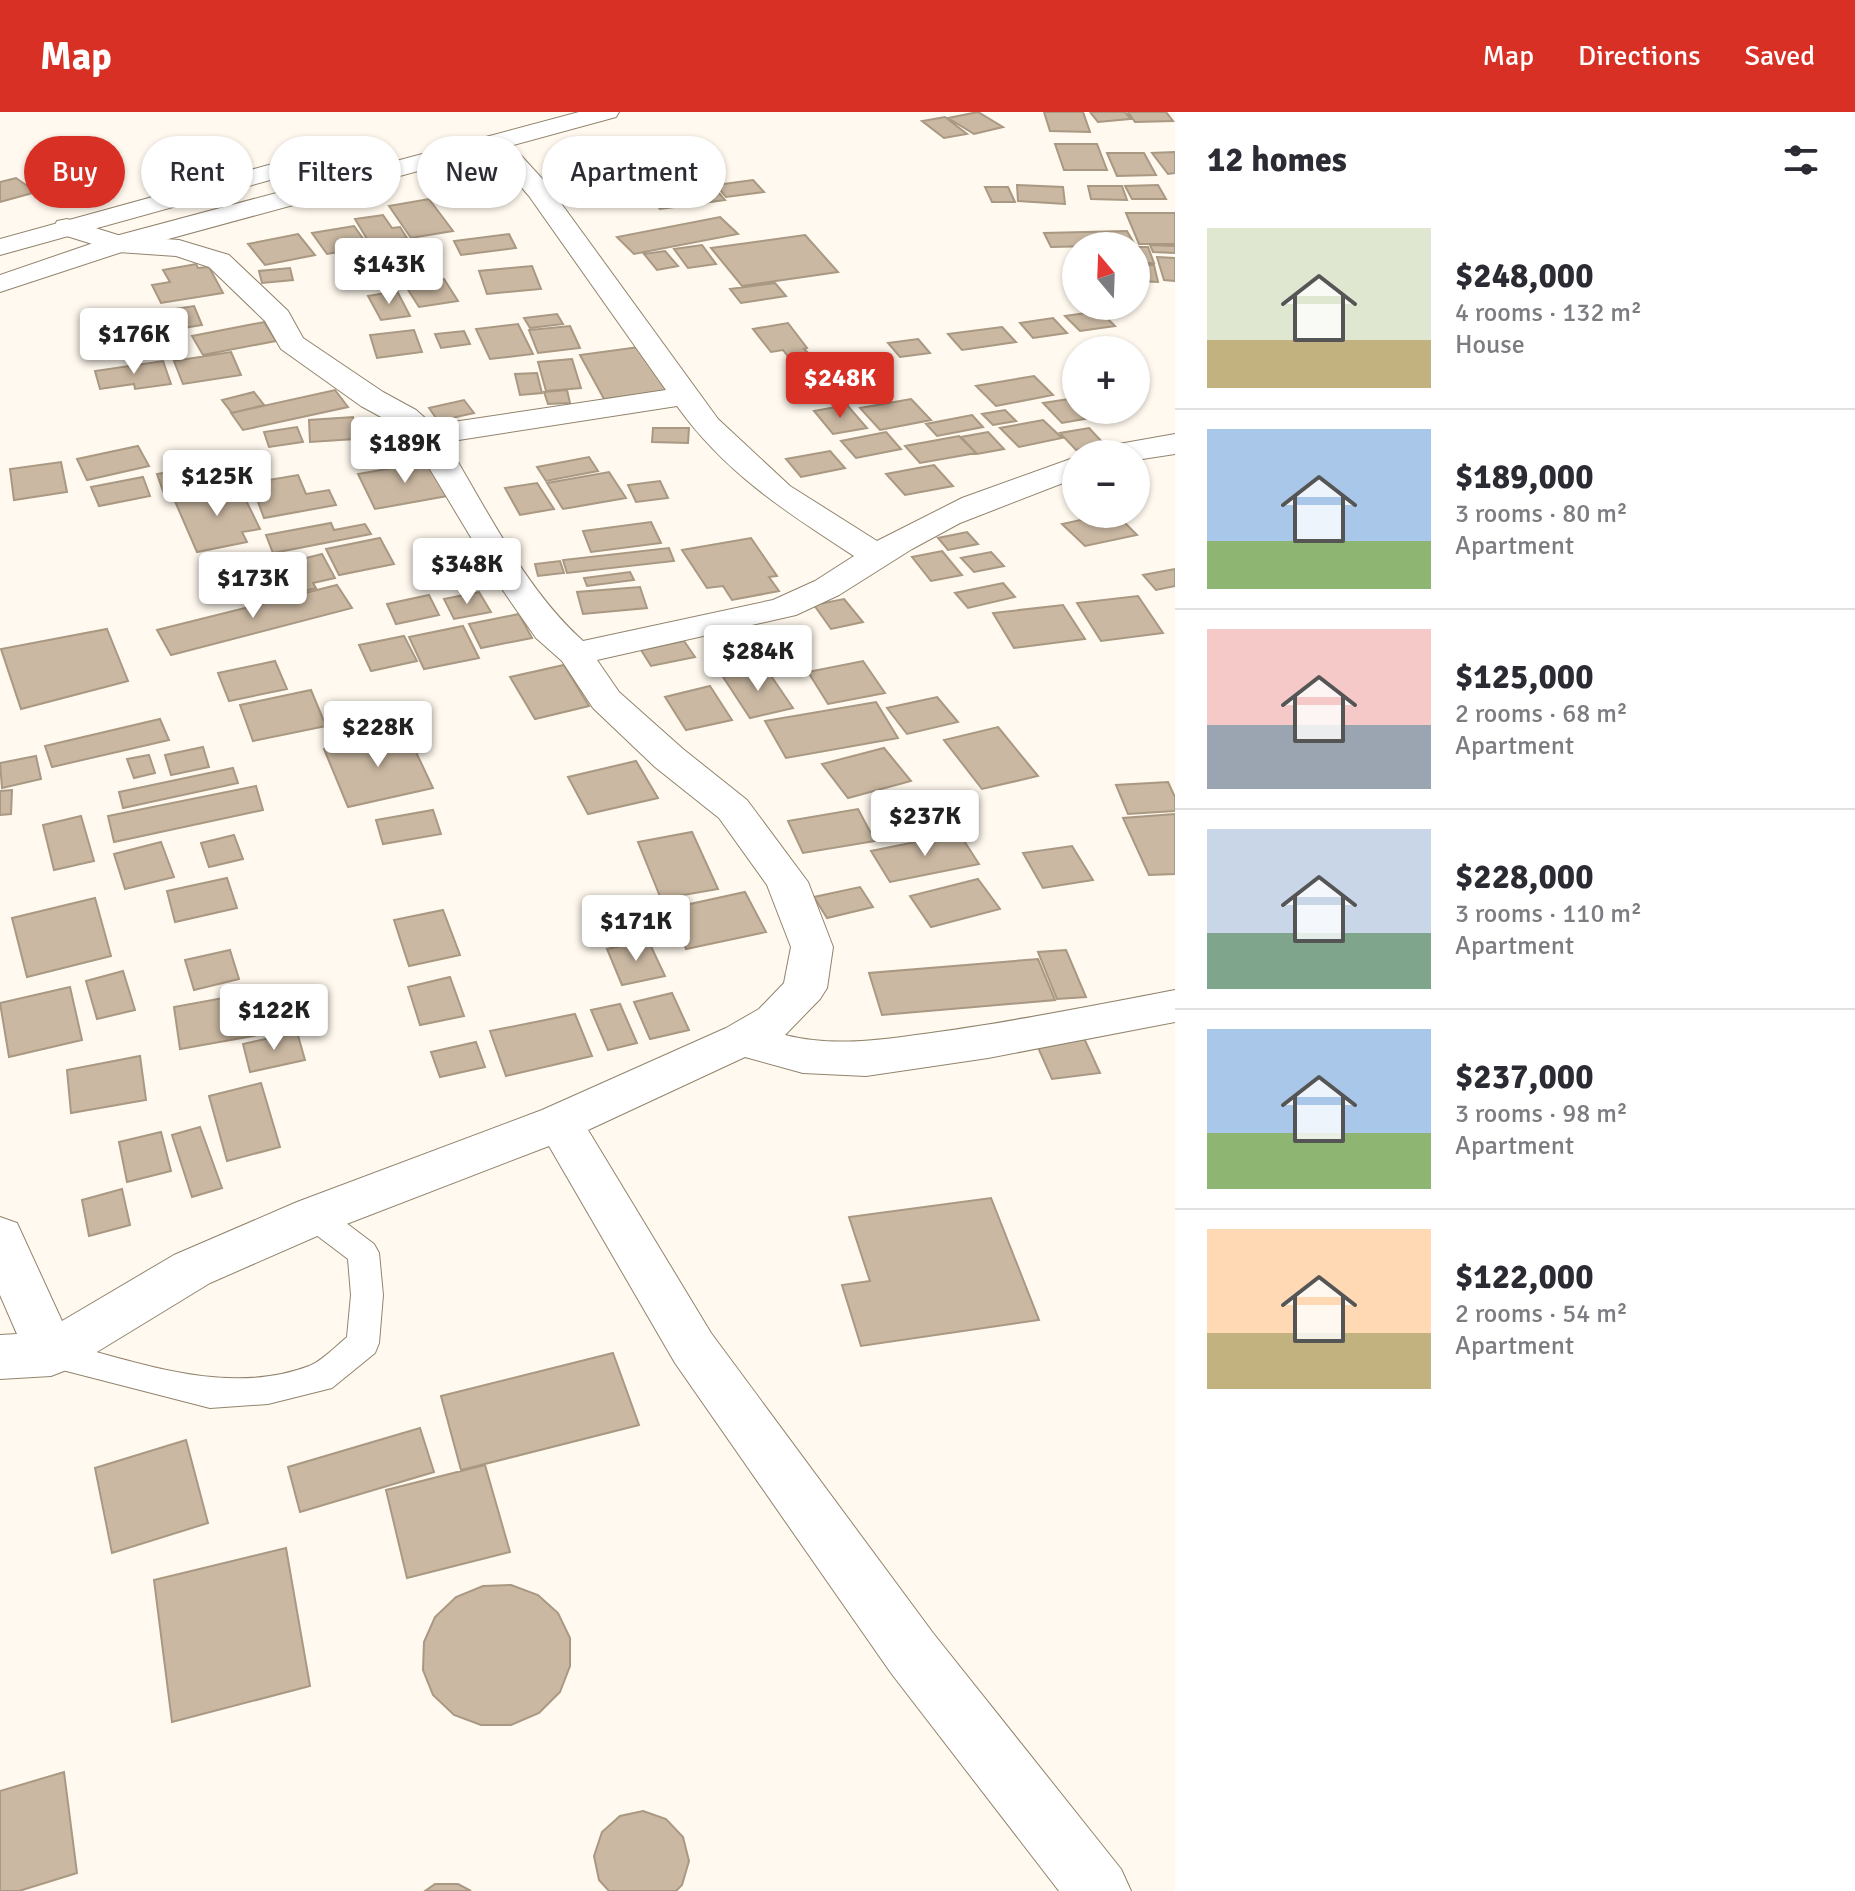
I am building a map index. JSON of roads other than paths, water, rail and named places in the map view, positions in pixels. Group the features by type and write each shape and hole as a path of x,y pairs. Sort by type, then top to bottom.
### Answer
{"street":[{"path":"521,136 607,112"},
{"path":"0,284 118,244 417,164"},
{"path":"0,247 269,173"},
{"path":"526,177 707,426 778,493 877,556"},
{"path":"0,1357 51,1354 192,1269 314,1216 559,1123 742,1040 775,1020 805,988 812,947 787,882 733,809 669,758 606,700 575,654 549,630 519,589 426,436 405,417 372,399 291,343 278,317 219,261 179,248 118,244 67,227"},
{"path":"426,436 685,396"},
{"path":"1150,448 1175,444"},
{"path":"575,654 784,608 827,588 902,539 1033,481 1062,472"},
{"path":"742,1040 803,1056 866,1059 988,1042 1175,1006"},
{"path":"559,1123 693,1348 912,1653 1099,1891"},
{"path":"0,1237 51,1354"}],"lane":[{"path":"51,1354 210,1394 268,1390 320,1378 363,1343 367,1295 363,1253 314,1216"}]}
